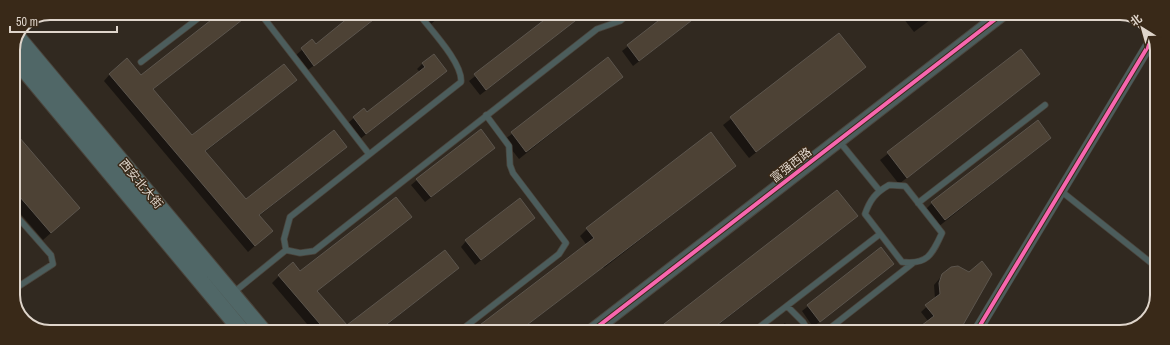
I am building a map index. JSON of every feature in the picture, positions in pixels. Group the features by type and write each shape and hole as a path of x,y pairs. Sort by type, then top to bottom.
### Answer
{"main road":[{"name":"西安北大街","path":"21,42 258,325"},
{"name":"西安北大街","path":"20,64 237,325"}],"street":[{"name":"富强西路","path":"600,325 994,20"},
{"path":"983,325 1149,45"}],"lane":[{"path":"141,62 196,20"},
{"path":"265,20 369,154"},
{"path":"286,250 284,239 290,216 461,82 461,76 453,60 423,20"},
{"path":"286,250 300,253 314,250 597,29 621,20"},
{"path":"918,204 1045,105"},
{"path":"468,325 559,254 566,243 513,173 510,165 509,146 486,115"},
{"path":"838,141 879,190"},
{"path":"834,325 913,263 929,256 942,233 905,186 889,185 879,190 869,200 865,214 902,262 913,263"},
{"path":"1061,191 1150,262"},
{"path":"20,220 51,255 52,264 20,285"},
{"path":"762,325 880,234"},
{"path":"232,294 286,250"},
{"path":"787,306 805,325"}],"building":[{"path":"211,20 242,20 153,89 192,135 284,64 297,80 205,151 246,199 334,130 347,147 259,215 273,231 255,246 109,74 127,58 141,75"},
{"path":"345,20 373,20 314,66 301,48 312,39 316,44"},
{"path":"544,20 576,20 486,90 474,74"},
{"path":"659,20 692,20 639,61 627,45"},
{"path":"839,33 866,67 756,152 730,117"},
{"path":"1021,49 1040,74 907,178 887,152"},
{"path":"434,54 447,71 366,134 353,117 364,108 367,112 425,67 422,63"},
{"path":"608,57 623,77 526,152 511,132"},
{"path":"1038,120 1051,138 945,220 931,202"},
{"path":"481,129 495,148 431,197 416,179"},
{"path":"711,132 736,166 527,325 480,325 594,238 586,228"},
{"path":"20,138 80,208 51,233 20,197"},
{"path":"837,190 858,216 717,325 663,325"},
{"path":"396,197 412,217 317,291 347,325 321,325 278,275 293,262 300,271"},
{"path":"520,198 535,218 481,260 465,240"},
{"path":"881,247 894,264 820,322 807,305"},
{"path":"445,250 459,268 386,325 347,325"},
{"path":"982,261 992,274 963,325 922,325 934,316 925,305 940,294 939,283 942,274 951,267 958,266 969,272"}],"cycle path":[{"path":"600,325 994,20"},
{"path":"980,325 1149,45"}]}
